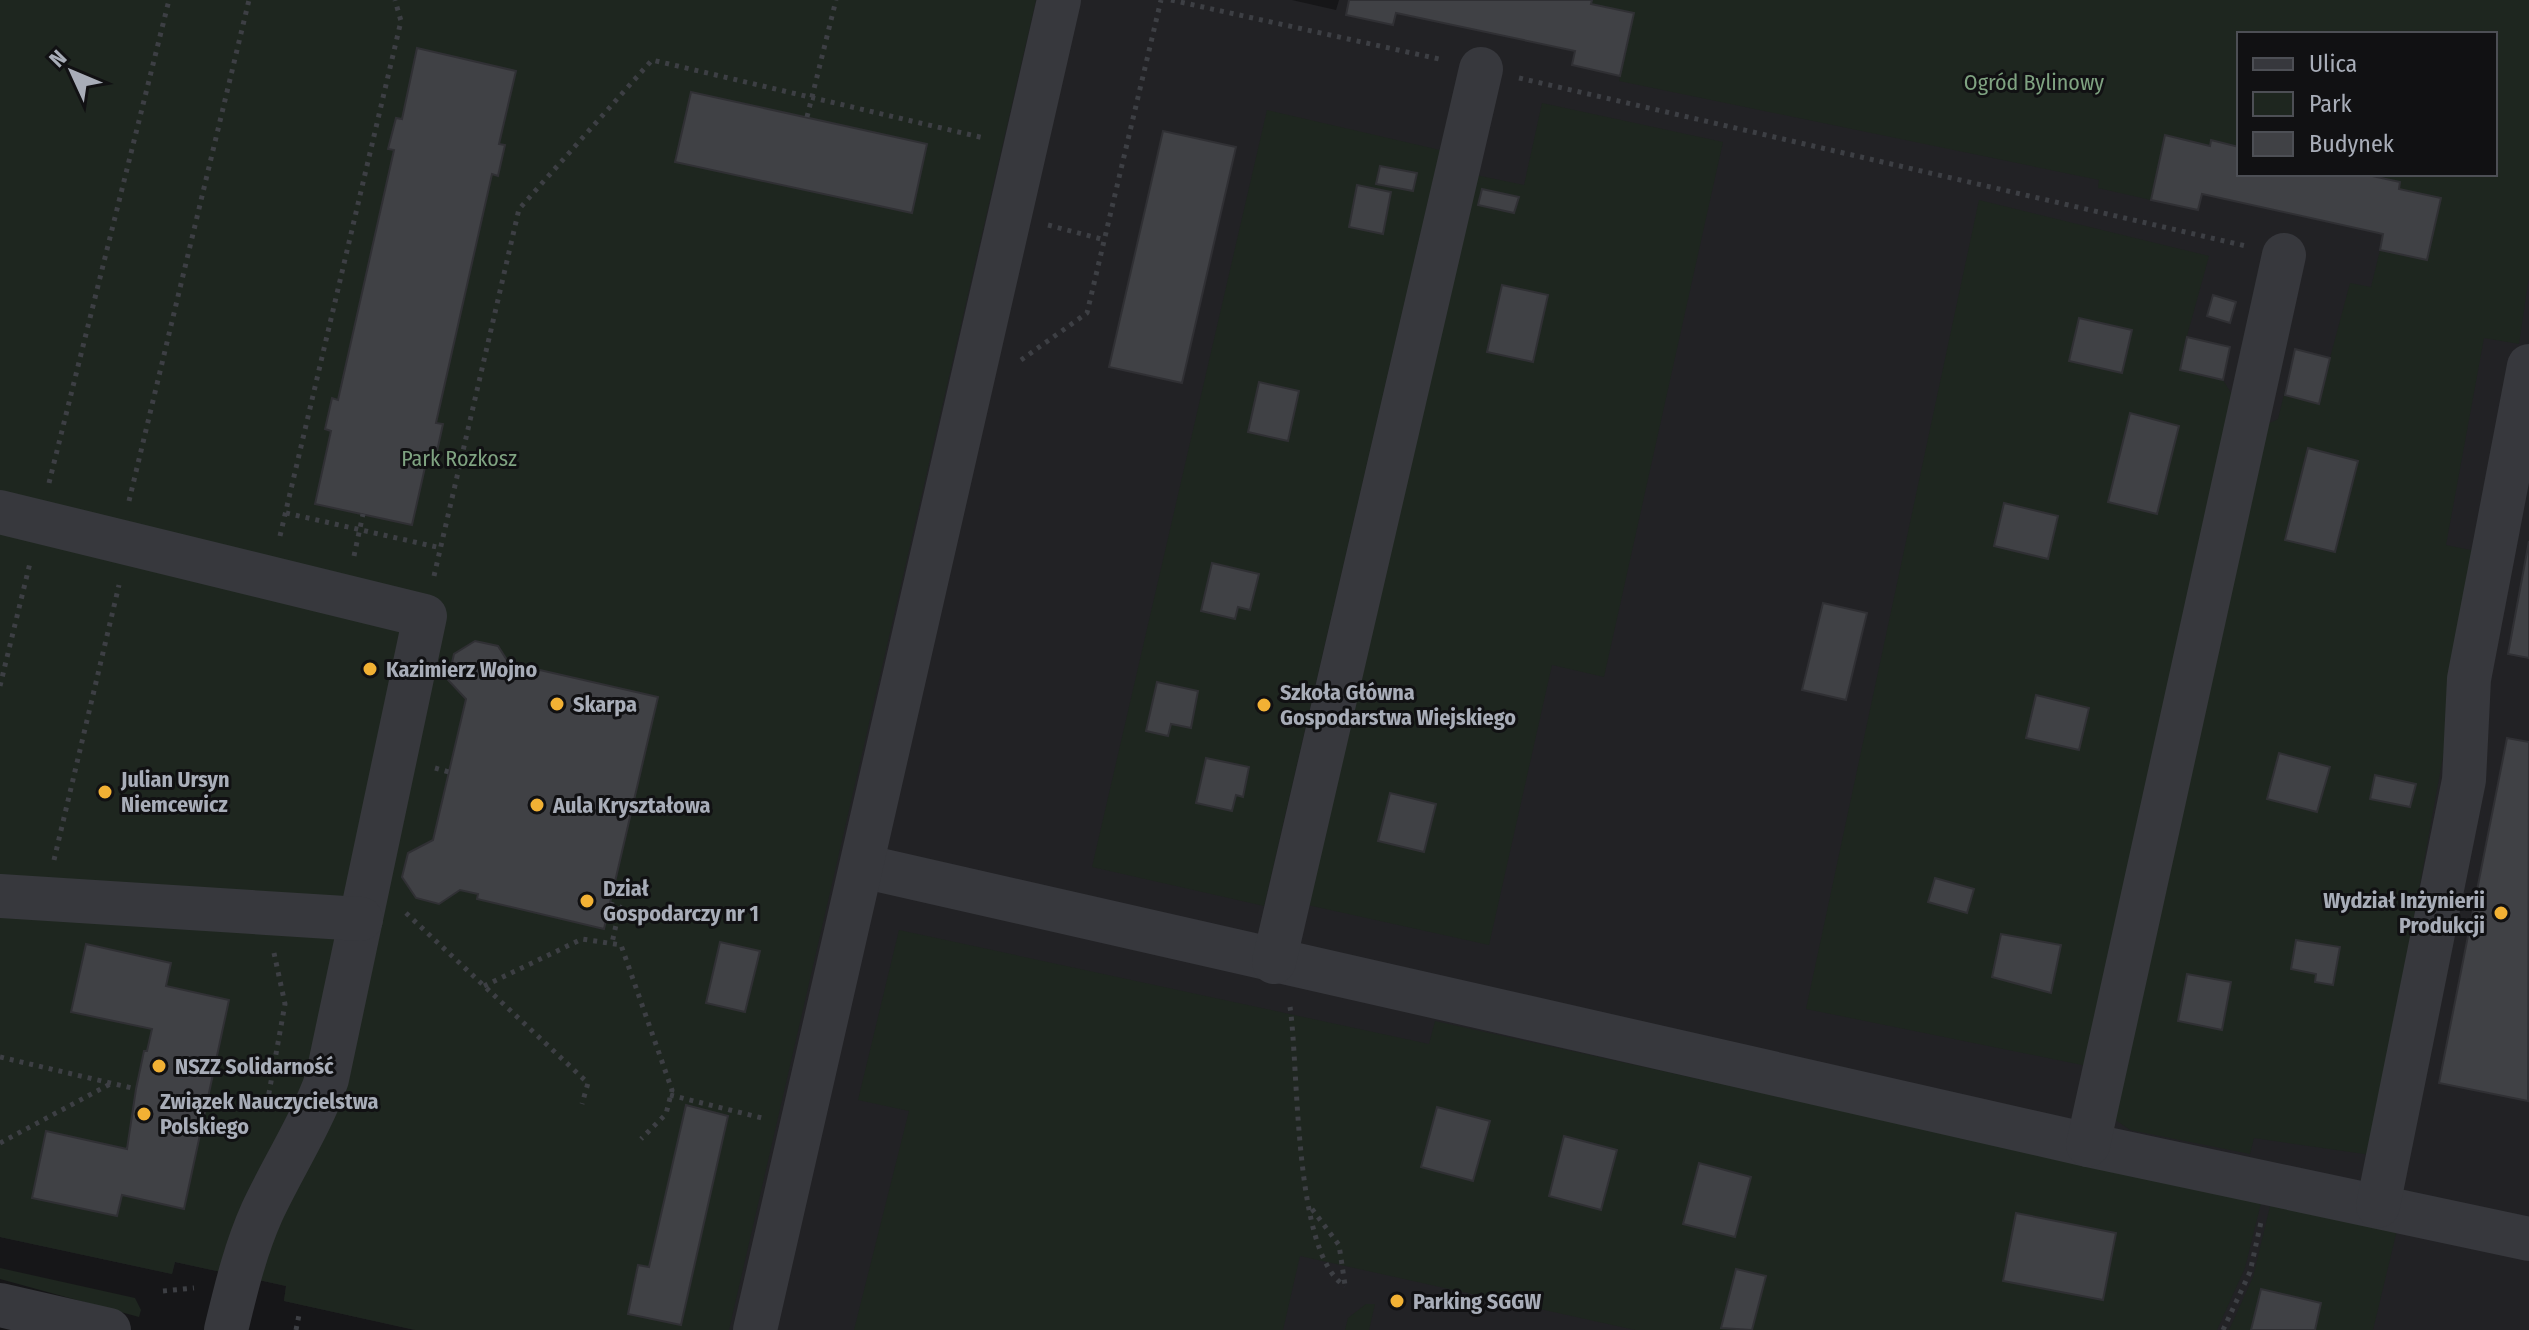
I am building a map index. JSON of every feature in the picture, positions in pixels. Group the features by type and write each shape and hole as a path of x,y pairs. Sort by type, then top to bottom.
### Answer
{"street":[{"path":"755,1330 1059,0"},
{"path":"1274,962 1481,69"},
{"path":"2088,1145 2284,255"},
{"path":"2378,1206 2464,780 2469,679 2529,366"},
{"path":"20,517 425,616 327,1079 313,1116 257,1225 241,1264 226,1330"},
{"path":"862,866 2088,1145 2529,1239"},
{"path":"0,896 266,913 366,899"},
{"path":"0,1305 109,1330"}],"path":[{"path":"0,686 20,517 169,0"},
{"path":"45,900 129,543 128,507 249,0"},
{"path":"270,578 401,21 395,0"},
{"path":"807,117 836,0"},
{"path":"968,398 1087,313 1161,0"},
{"path":"1171,0 2284,255"},
{"path":"425,616 519,209 652,60 1025,147"},
{"path":"1010,215 1105,240"},
{"path":"286,513 441,548"},
{"path":"366,899 484,986 588,1083 582,1104"},
{"path":"610,904 620,907 612,943"},
{"path":"266,913 285,1004 266,1111"},
{"path":"484,986 582,939 621,945 670,1095 666,1114 641,1139"},
{"path":"1274,962 1289,1003 1294,1033 1297,1128 1310,1205 1325,1265 1345,1286 1339,1245 1310,1205"},
{"path":"0,1057 136,1089"},
{"path":"0,1143 112,1083"},
{"path":"670,1095 776,1122"},
{"path":"2223,1330 2250,1272 2270,1184"},
{"path":"190,1287 193,1277"},
{"path":"163,1291 199,1288"},
{"path":"296,1330 299,1315"}],"shaded area":[{"name":"Szkoła Główna Gospodarstwa Wiejskiego","path":"0,0 1292,0 1336,10 1339,0 2529,0 2529,1330 415,1330 284,1301 286,1286 175,1262 172,1274 0,1237"}],"green space":[{"name":"Park Rozkosz","path":"0,0 1036,0 729,1330 415,1330 284,1301 286,1286 175,1262 172,1274 0,1237"},
{"name":"Ogród Bylinowy","path":"1592,0 2529,0 2529,276 2519,344 2484,338 2446,545 2480,552 2371,1155 2254,1138 2250,1154 2130,1130 2107,1114 2255,430 2278,419 2295,349 2330,358 2350,283 2371,287 2380,250 2427,260 2441,198 2399,189 2399,182 2372,176 2497,176 2497,32 2237,32 2237,147 2211,141 2210,146 2165,136 2151,200 2098,188 2099,180 1619,81 1634,14 1591,4"},
{"path":"1542,103 1723,142 1604,677 1552,665 1489,945 1303,904 1466,173 1524,185"},
{"path":"1267,110 1440,150 1264,906 1092,867"},
{"path":"1979,200 2209,256 2187,336 2230,347 2223,380 2234,398 2087,1066 1806,1009"},
{"path":"899,930 1429,1044 1435,1021 2261,1203 2245,1268 2217,1330 1635,1330 1300,1256 1283,1330 854,1330 909,1111 858,1100"},
{"path":"2271,1202 2398,1226 2373,1330 2229,1330 2253,1277"},
{"path":"0,1268 135,1298 141,1310 139,1317 0,1279"},
{"path":"1366,1304 1375,1304 1369,1330 1345,1330 1348,1318"}],"building":[{"path":"1349,0 1592,0 1591,4 1634,13 1620,76 1572,65 1575,51 1396,13 1393,25 1346,15"},
{"path":"417,48 516,71 499,144 505,145 498,176 492,174 436,423 443,424 436,456 428,454 412,525 315,504 331,431 325,429 332,398 338,400 394,150 388,149 396,118 402,119"},
{"path":"691,92 927,144 912,213 675,162"},
{"path":"1163,131 1236,147 1182,383 1109,367"},
{"path":"2165,135 2210,146 2211,140 2237,146 2237,176 2372,176 2400,182 2399,189 2441,198 2427,260 2380,250 2383,234 2202,194 2198,210 2151,200"},
{"path":"1380,166 1417,173 1413,191 1376,184"},
{"path":"1357,185 1391,192 1383,234 1349,227"},
{"path":"1482,189 1519,197 1514,213 1478,205"},
{"path":"1502,285 1548,295 1533,362 1487,352"},
{"path":"2213,295 2236,302 2230,323 2207,316"},
{"path":"2079,318 2132,330 2122,373 2069,361"},
{"path":"2187,337 2230,347 2223,380 2180,370"},
{"path":"2295,349 2330,358 2319,404 2285,395"},
{"path":"1259,382 1299,391 1288,441 1248,432"},
{"path":"2130,413 2179,426 2157,514 2108,502"},
{"path":"2308,448 2358,461 2335,552 2285,540"},
{"path":"2004,503 2058,516 2048,559 1994,546"},
{"path":"2529,541 2529,658 2508,654"},
{"path":"1212,563 1259,574 1250,610 1238,607 1235,619 1201,611"},
{"path":"1823,603 1867,613 1846,700 1802,690"},
{"name":"Aula Kryształowa","path":"475,641 498,646 512,668 510,673 529,678 531,668 658,697 604,929 477,899 478,894 460,890 439,904 416,898 402,877 408,853 433,840 466,699 448,680 454,654"},
{"path":"1157,682 1198,691 1191,728 1171,724 1168,736 1146,731"},
{"path":"2036,695 2089,708 2079,750 2026,738"},
{"name":"Wydział Inżynierii Produkcji","path":"2507,738 2529,742 2528,1101 2439,1083"},
{"path":"2279,753 2330,767 2317,812 2267,799"},
{"path":"1206,758 1249,767 1243,797 1236,795 1232,811 1196,803"},
{"path":"2375,775 2416,784 2410,807 2370,799"},
{"path":"1390,793 1436,804 1424,852 1378,841"},
{"path":"1935,878 1974,889 1967,913 1928,902"},
{"path":"2001,934 2061,945 2051,993 1992,977"},
{"path":"2296,940 2340,947 2333,985 2315,982 2316,974 2291,969"},
{"path":"720,942 760,951 745,1012 706,1003"},
{"path":"86,944 171,963 166,986 229,1000 184,1209 122,1195 117,1216 32,1198 46,1131 127,1149 136,1089 152,1029 71,1012"},
{"path":"2187,974 2231,982 2222,1030 2178,1021"},
{"path":"686,1105 728,1116 681,1325 628,1314 638,1265 649,1267"},
{"path":"1437,1107 1490,1121 1473,1181 1421,1167"},
{"path":"1564,1136 1617,1150 1601,1210 1549,1196"},
{"path":"1699,1163 1751,1177 1735,1237 1683,1224"},
{"path":"2016,1213 2116,1233 2103,1300 2003,1281"},
{"path":"1736,1269 1766,1276 1752,1330 1721,1328"},
{"path":"2261,1289 2321,1303 2315,1330 2251,1330"}],"place":[{"name":"Kazimierz Wojno","path":"370,669"},
{"name":"Skarpa","path":"557,704"},
{"name":"Szkoła Główna Gospodarstwa Wiejskiego","path":"1264,705"},
{"name":"Julian Ursyn Niemcewicz","path":"105,792"},
{"name":"Aula Kryształowa","path":"537,805"},
{"name":"Dział Gospodarczy nr 1","path":"587,901"},
{"name":"Wydział Inżynierii Produkcji","path":"2501,913"},
{"name":"NSZZ Solidarność","path":"159,1066"},
{"name":"Związek Nauczycielstwa Polskiego","path":"144,1114"},
{"name":"Parking SGGW","path":"1397,1301"}]}
